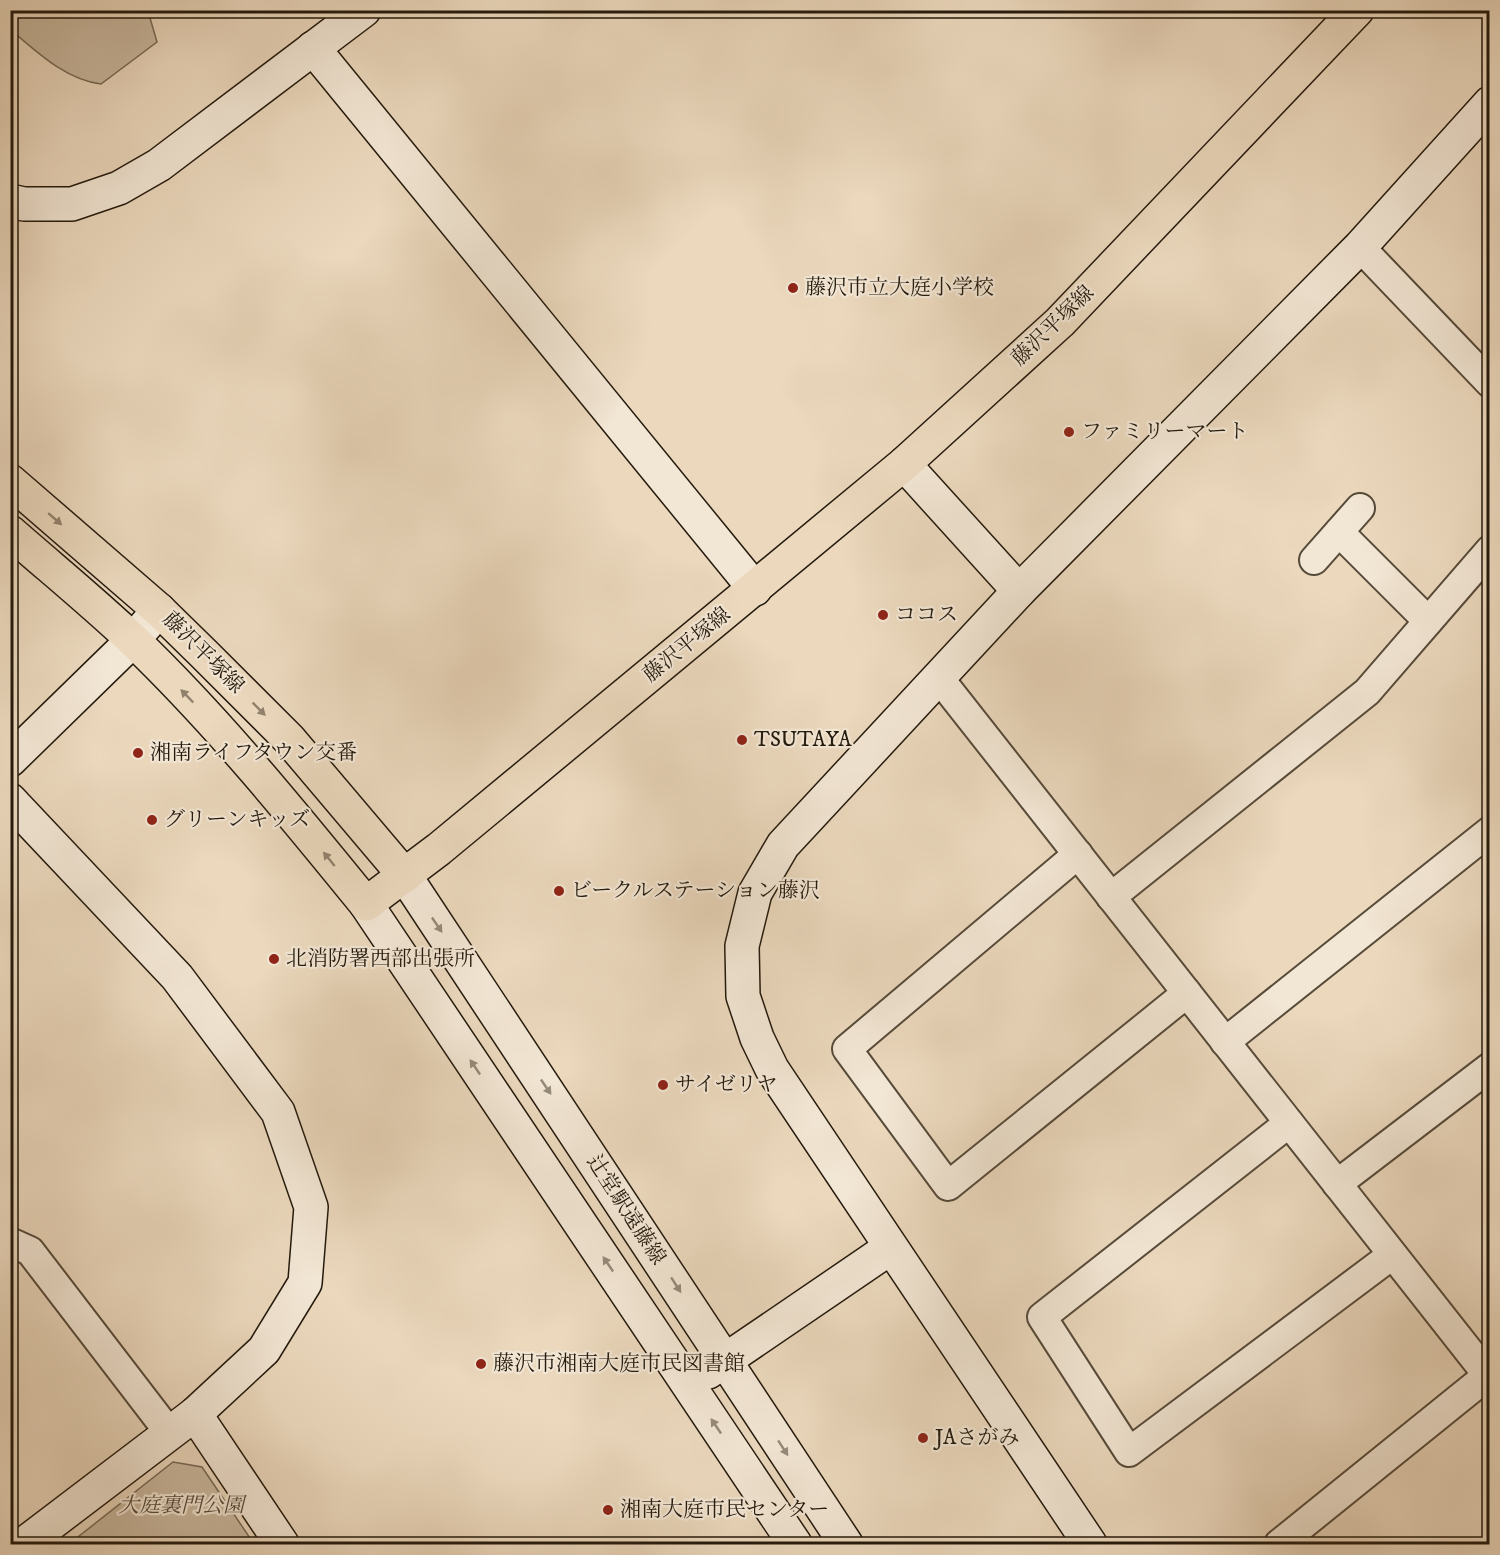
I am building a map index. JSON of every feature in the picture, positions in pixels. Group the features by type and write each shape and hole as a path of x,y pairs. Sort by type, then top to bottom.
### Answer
{"main road":[{"name":"藤沢平塚線","path":"10,481 159,610 289,739 405,876 904,464 1060,322 1357,10"},
{"name":"藤沢平塚線","path":"10,532 133,640 258,770 366,904"},
{"path":"366,904 405,876"}],"street":[{"path":"10,201 24,204 72,204 119,188 159,165 364,10"},
{"path":"313,48 755,589"},
{"path":"1090,1545 890,1248 767,1059 743,996 742,946 755,893 783,845 1018,591 1360,247 1490,103"},
{"path":"1360,247 1485,370"},
{"path":"904,464 1018,591"},
{"path":"1314,560 1360,508"},
{"path":"1339,532 1428,621"},
{"path":"1112,897 1367,692 1490,550"},
{"path":"10,760 133,640 159,610"},
{"path":"939,678 1488,1377 1279,1545"},
{"path":"10,800 177,977 278,1112 311,1207 305,1283 264,1350 182,1423 24,1545"},
{"path":"1225,1042 1490,831"},
{"path":"1078,854 847,1049 948,1186 1187,993"},
{"name":"辻堂駅遠藤線","path":"405,876 846,1545"},
{"path":"366,904 795,1545"},
{"path":"1337,1184 1490,1067"},
{"path":"1289,1123 1042,1317 1129,1452 1392,1255"},
{"path":"10,1242 30,1251 182,1423 282,1545"},
{"path":"689,1385 890,1248"}],"green space":[{"path":"10,11 162,11 150,18 157,42 101,84 76,77 42,56 11,30"},
{"name":"大庭裏門公園","path":"173,1462 202,1467 254,1544 69,1544"}],"place":[{"name":"藤沢市立大庭小学校","path":"793,288"},
{"name":"ファミリーマート","path":"1069,432"},
{"name":"ココス","path":"883,615"},
{"name":"TSUTAYA","path":"742,740"},
{"name":"湘南ライフタウン交番","path":"138,753"},
{"name":"グリーンキッズ","path":"152,820"},
{"name":"ビークルステーション藤沢","path":"559,891"},
{"name":"北消防署西部出張所","path":"274,959"},
{"name":"サイゼリヤ","path":"663,1085"},
{"name":"藤沢市湘南大庭市民図書館","path":"481,1364"},
{"name":"JAさがみ","path":"923,1438"},
{"name":"湘南大庭市民センター","path":"608,1510"}]}
